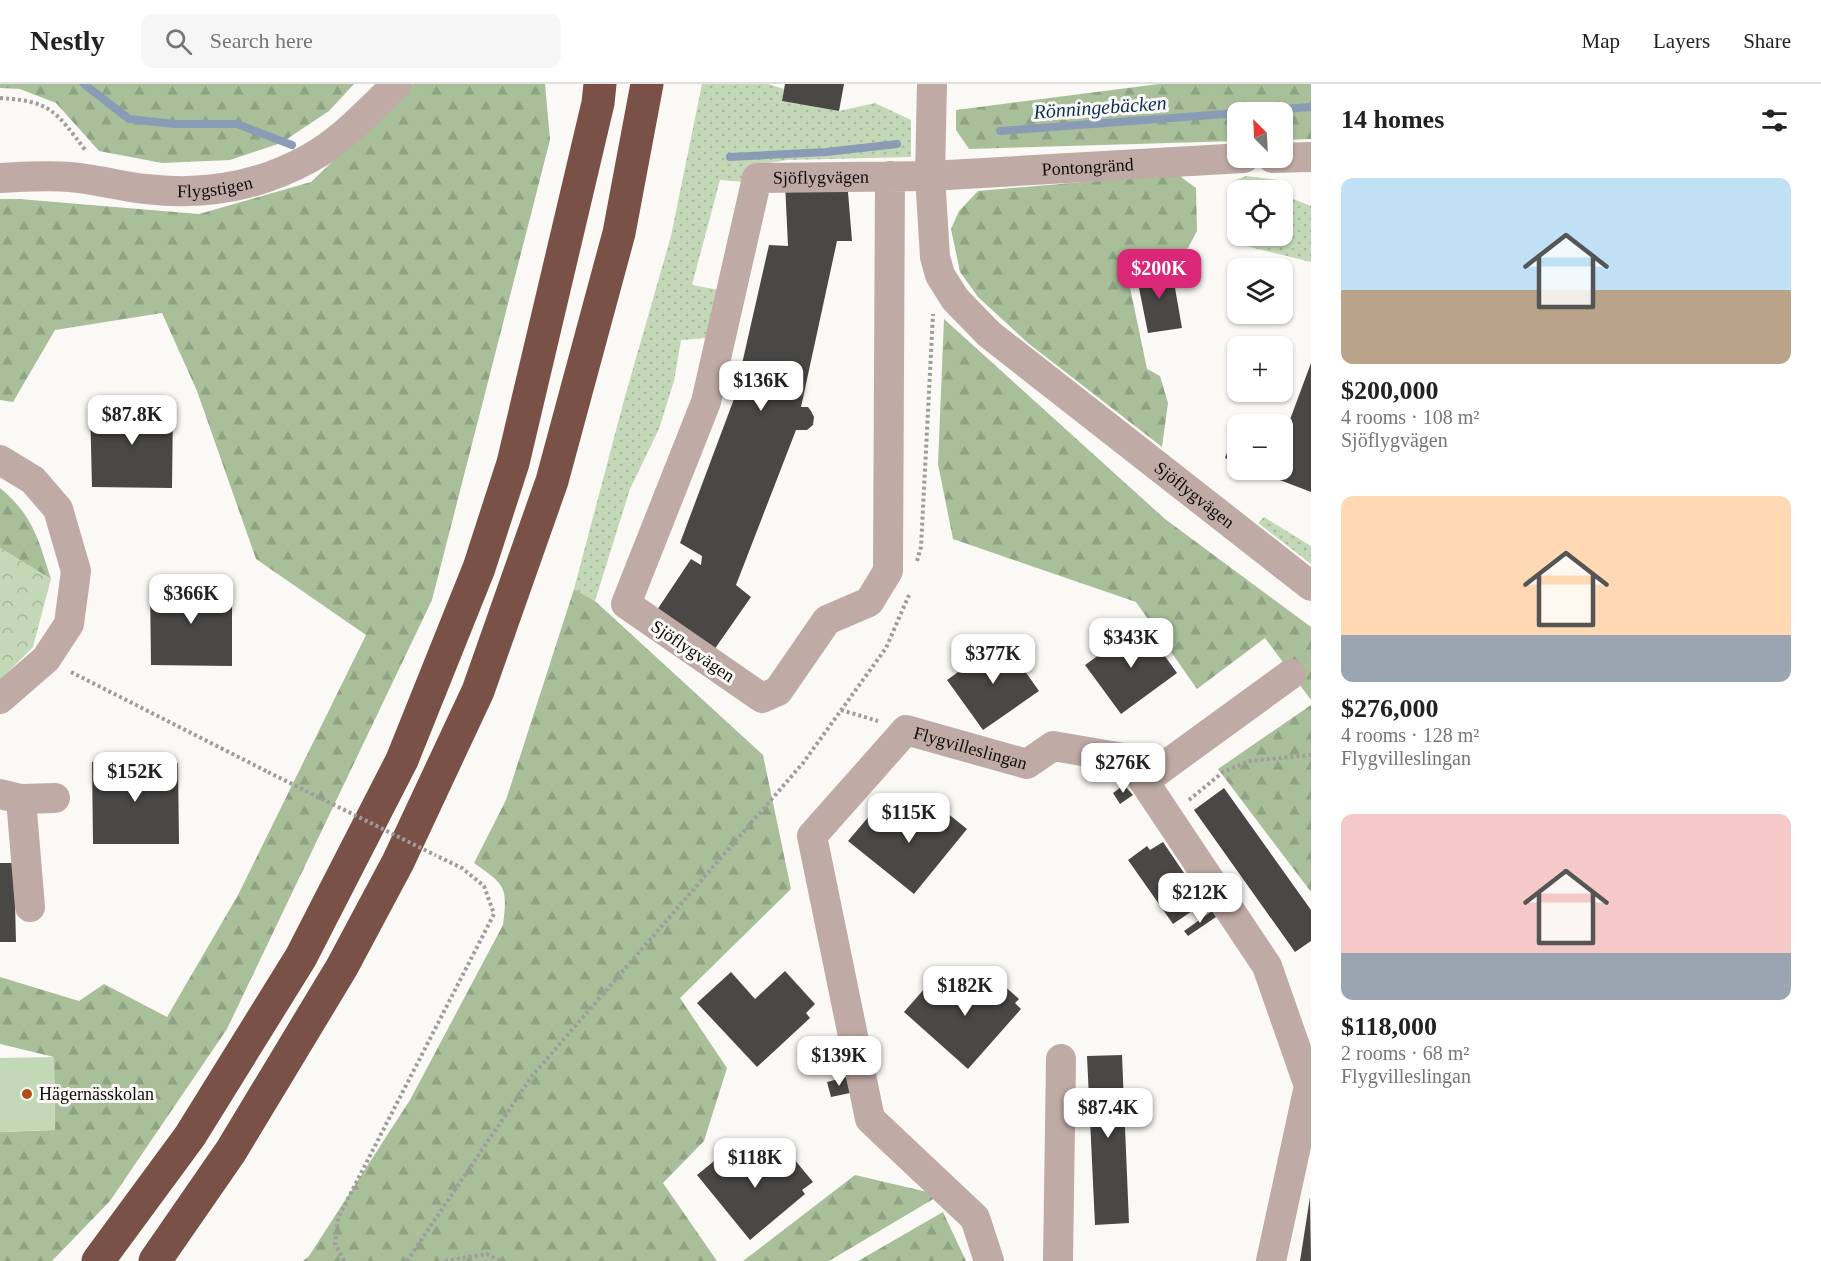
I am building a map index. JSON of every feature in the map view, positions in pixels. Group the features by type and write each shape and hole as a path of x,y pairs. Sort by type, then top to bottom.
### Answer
{"highway":[{"path":"98,1261 190,1136 301,957 402,760 478,568 513,463 596,114 600,84"},
{"path":"155,1261 231,1150 342,967 398,862 478,691 552,481 619,233 647,84"}],"street":[{"name":"Flygstigen","path":"0,178 68,177 185,193 249,184 311,158 340,138 397,84"},
{"name":"Sjöflygvägen","path":"932,84 930,176 935,257 940,276 955,299 989,334 1248,522 1311,586"},
{"name":"Pontongränd","path":"930,176 1227,159"},
{"name":"Sjöflygvägen","path":"890,177 888,571 869,602 827,620 778,691 762,698 626,604 706,402 757,177 930,176"},
{"path":"0,460 33,480 58,509 76,571 69,624 46,659 0,699"},
{"path":"1144,781 1291,674"},
{"name":"Flygvilleslingan","path":"988,1261 975,1218 870,1119 812,836 906,730 1027,764 1053,746 1129,759 1268,966 1309,1086 1271,1261"},
{"path":"30,907 10,796 55,798"},
{"path":"1058,1261 1061,1059"}],"path":[{"path":"0,98 33,101 45,106 56,114 88,153"},
{"path":"915,570 921,547 933,303"},
{"path":"407,1261 532,1076 803,764 886,648 909,592"},
{"path":"46,659 462,868 484,886 494,914 338,1218 335,1244 344,1261"},
{"path":"841,710 906,730"},
{"path":"1168,818 1223,772 1249,761 1311,755"},
{"path":"445,1261 488,1254 500,1261"}],"green space":[{"path":"0,84 354,84 329,111 281,143 230,160 162,163 99,151 56,103 20,89 0,88"},
{"path":"413,84 545,84 550,140 432,600 227,1029 110,1201 52,1261 0,1261 0,1132 55,1130 54,1057 0,1044 0,977 79,1001 104,984 167,1017 238,895 366,635 256,559 197,391 162,313 55,330 13,402 0,400 0,199 199,214 311,182"},
{"path":"702,84 768,84 784,89 782,101 839,111 875,103 911,120 911,157 787,160 746,167 744,182 720,180 692,285 719,290 706,338 681,340 674,381 659,429 630,489 595,601 574,589 624,400 671,236"},
{"path":"1159,84 1311,84 1311,139 1293,140 1293,102 1227,102 1227,141 969,149 956,130 956,110"},
{"path":"1177,174 1196,188 1197,231 1188,248 1171,265 1127,273 1147,369 1160,376 1168,403 1162,447 1028,343 978,297 960,272 951,229 959,211 978,191"},
{"path":"1246,176 1278,180 1236,180"},
{"path":"1293,199 1311,206 1311,262 1246,246 1293,246"},
{"path":"944,319 1165,519 1311,627 1311,700 1265,638 1197,689 1136,602 953,539 938,464"},
{"path":"0,488 20,508 33,529 51,579 0,548"},
{"path":"1264,517 1311,546 1311,564 1258,523"},
{"path":"0,548 51,579 33,647 0,680"},
{"path":"574,589 595,601 763,755 791,889 680,998 727,1068 704,1141 663,1183 717,1261 303,1261 309,1256 410,1100 503,925 505,902 502,888 492,876 474,863 506,800"},
{"path":"1311,705 1311,892 1218,769"},
{"name":"Hägernässkolan","path":"54,1057 55,1130 0,1132 0,1058"},
{"path":"855,1175 940,1195 829,1261 743,1261"},
{"path":"943,1212 966,1261 858,1261"}],"building":[{"path":"785,84 844,84 839,111 782,101"},
{"path":"847,180 852,241 837,241 801,407 808,407 811,411 814,417 813,425 807,430 796,430 736,585 751,597 714,650 657,610 691,559 701,565 702,556 680,543 734,399 769,245 788,246 785,183"},
{"path":"1171,265 1182,328 1148,333 1136,273"},
{"path":"1311,363 1311,492 1280,480 1293,480 1292,414"},
{"path":"90,406 173,406 172,488 92,487"},
{"path":"150,585 232,585 232,666 151,665"},
{"path":"1142,624 1177,673 1121,714 1085,665"},
{"path":"1003,640 1039,691 983,730 947,680"},
{"path":"92,762 178,763 179,844 93,844"},
{"path":"1124,785 1133,795 1120,804 1113,793"},
{"path":"1224,788 1311,910 1311,941 1295,952 1194,810"},
{"path":"931,800 967,829 914,894 848,841 876,808 906,832"},
{"path":"1163,842 1201,898 1191,905 1195,909 1173,924 1128,860 1147,846 1150,850"},
{"path":"0,863 14,863 16,942 0,942"},
{"path":"1212,911 1216,917 1188,936 1184,931"},
{"path":"986,970 1019,999 1015,1003 1021,1009 968,1069 904,1012 932,980 957,1003"},
{"path":"785,971 815,1004 806,1013 810,1018 757,1067 697,1003 731,972 755,999"},
{"path":"1122,1055 1129,1223 1095,1225 1087,1056"},
{"path":"846,1077 850,1093 831,1097 827,1082"},
{"path":"730,1148 752,1175 785,1148 813,1182 802,1190 805,1194 750,1240 697,1175"},
{"path":"1310,1197 1311,1261 1300,1261"}],"waterway":[{"name":"Rönningebäcken","path":"84,84 129,119 174,124 237,124 292,145"},
{"name":"Rönningebäcken","path":"1293,108 1311,107"},
{"name":"Rönningebäcken","path":"1000,131 1227,114"},
{"name":"Rönningebäcken","path":"730,157 826,152 897,144"}],"place":[{"name":"Hägernässkolan","path":"27,1094"}]}
